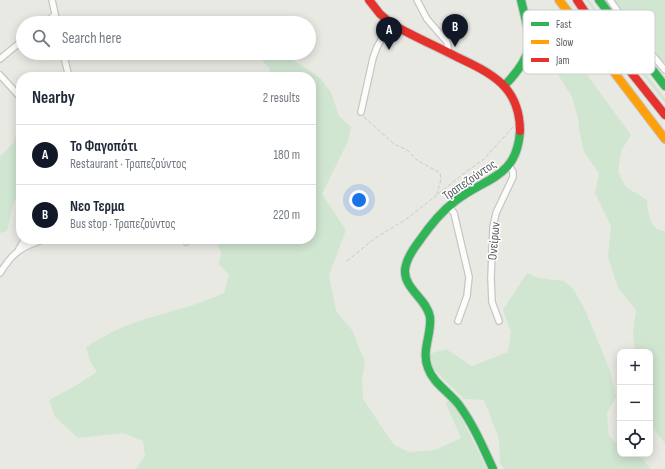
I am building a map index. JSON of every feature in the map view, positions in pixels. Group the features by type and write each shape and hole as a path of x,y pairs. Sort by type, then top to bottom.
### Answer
{"main road":[{"name":"Τραπεζούντος","path":"369,0 377,13 397,29 484,69 494,76 513,98 520,121 520,140 515,155 509,165 501,174 468,193 448,207 413,249 406,261 405,275 408,283 426,306 429,315 430,325 425,358 428,370 459,404 493,469"},
{"path":"521,0 523,10"},
{"path":"559,0 567,10"},
{"path":"577,0 584,10"},
{"path":"599,0 607,10"},
{"path":"504,86 523,66"},
{"path":"655,73 665,86"},
{"path":"615,74 665,139"},
{"path":"632,74 665,115"}],"street":[{"path":"52,0 55,15"},
{"path":"417,0 427,19 447,42 447,52"},
{"path":"610,0 617,10"},
{"path":"361,112 373,58 390,24"},
{"path":"0,59 16,46"},
{"path":"655,58 665,70"},
{"path":"65,60 68,72"},
{"path":"0,75 16,93"},
{"name":"Ονείρων","path":"498,321 492,302 492,241 496,213 513,177 513,172 509,165"},
{"path":"448,207 454,213 469,278 468,296 458,321"},
{"path":"0,273 22,244"},
{"path":"18,250 31,244"}],"path":[{"path":"361,112 363,116 394,144 407,150 417,160 440,173 441,179 437,195"},
{"path":"347,260 408,218 484,159 520,121"}],"green space":[{"path":"586,0 589,0 596,10 593,10"},
{"path":"614,0 665,0 665,63 655,54 655,10 621,10"},
{"path":"262,60 294,60 311,72 270,72 270,69"},
{"path":"558,74 586,74 631,135 621,151 618,172 626,187 647,200 650,220 656,228 665,231 665,443 656,432 653,425 653,349 635,349 633,333 636,310 618,288 608,257 611,226 595,193 599,173 584,152 578,118 572,97"},
{"path":"642,74 646,74 665,98 665,103"},
{"path":"316,75 331,92 339,116 351,127 348,141 322,194 346,230 329,275 336,311 352,330 365,362 362,380 363,399 394,445 409,452 435,450 461,438 445,402 453,401 487,469 136,469 145,456 143,441 123,433 78,438 55,417 49,400 97,372 90,361 86,347 111,332 132,323 192,305 224,293 229,275 219,264 221,252 217,244 316,244"},
{"path":"16,135 16,197 7,231 0,233 0,156 14,142"},
{"path":"527,273 538,278 564,281 574,290 585,310 610,370 616,397 607,413 609,436 617,442 617,457 641,457 651,469 504,469 500,463 499,439 484,400 464,399 430,366 429,354 446,349 472,366 508,352 511,332 503,310"}],"traffic: fast":[{"path":"521,0 523,10"},
{"path":"599,0 607,10"},
{"path":"504,86 523,62"},
{"path":"655,73 665,86"},
{"path":"493,469 478,436 464,412 455,400 437,383 430,373 426,362 430,317 425,305 408,283 405,270 408,258 412,251 444,210 466,194 498,175 506,168 513,159 518,147 520,131"}],"traffic: slow":[{"path":"559,0 567,10"},
{"path":"615,74 665,139"}],"traffic: jam":[{"path":"369,0 380,14 392,24 480,69 501,83 509,92 515,103 519,116 520,131"},
{"path":"577,0 584,10"},
{"path":"632,74 665,115"}],"place":[{"name":"Νεο Τερμα","path":"455,47"},
{"name":"Το Φαγοπότι","path":"389,50"}]}
